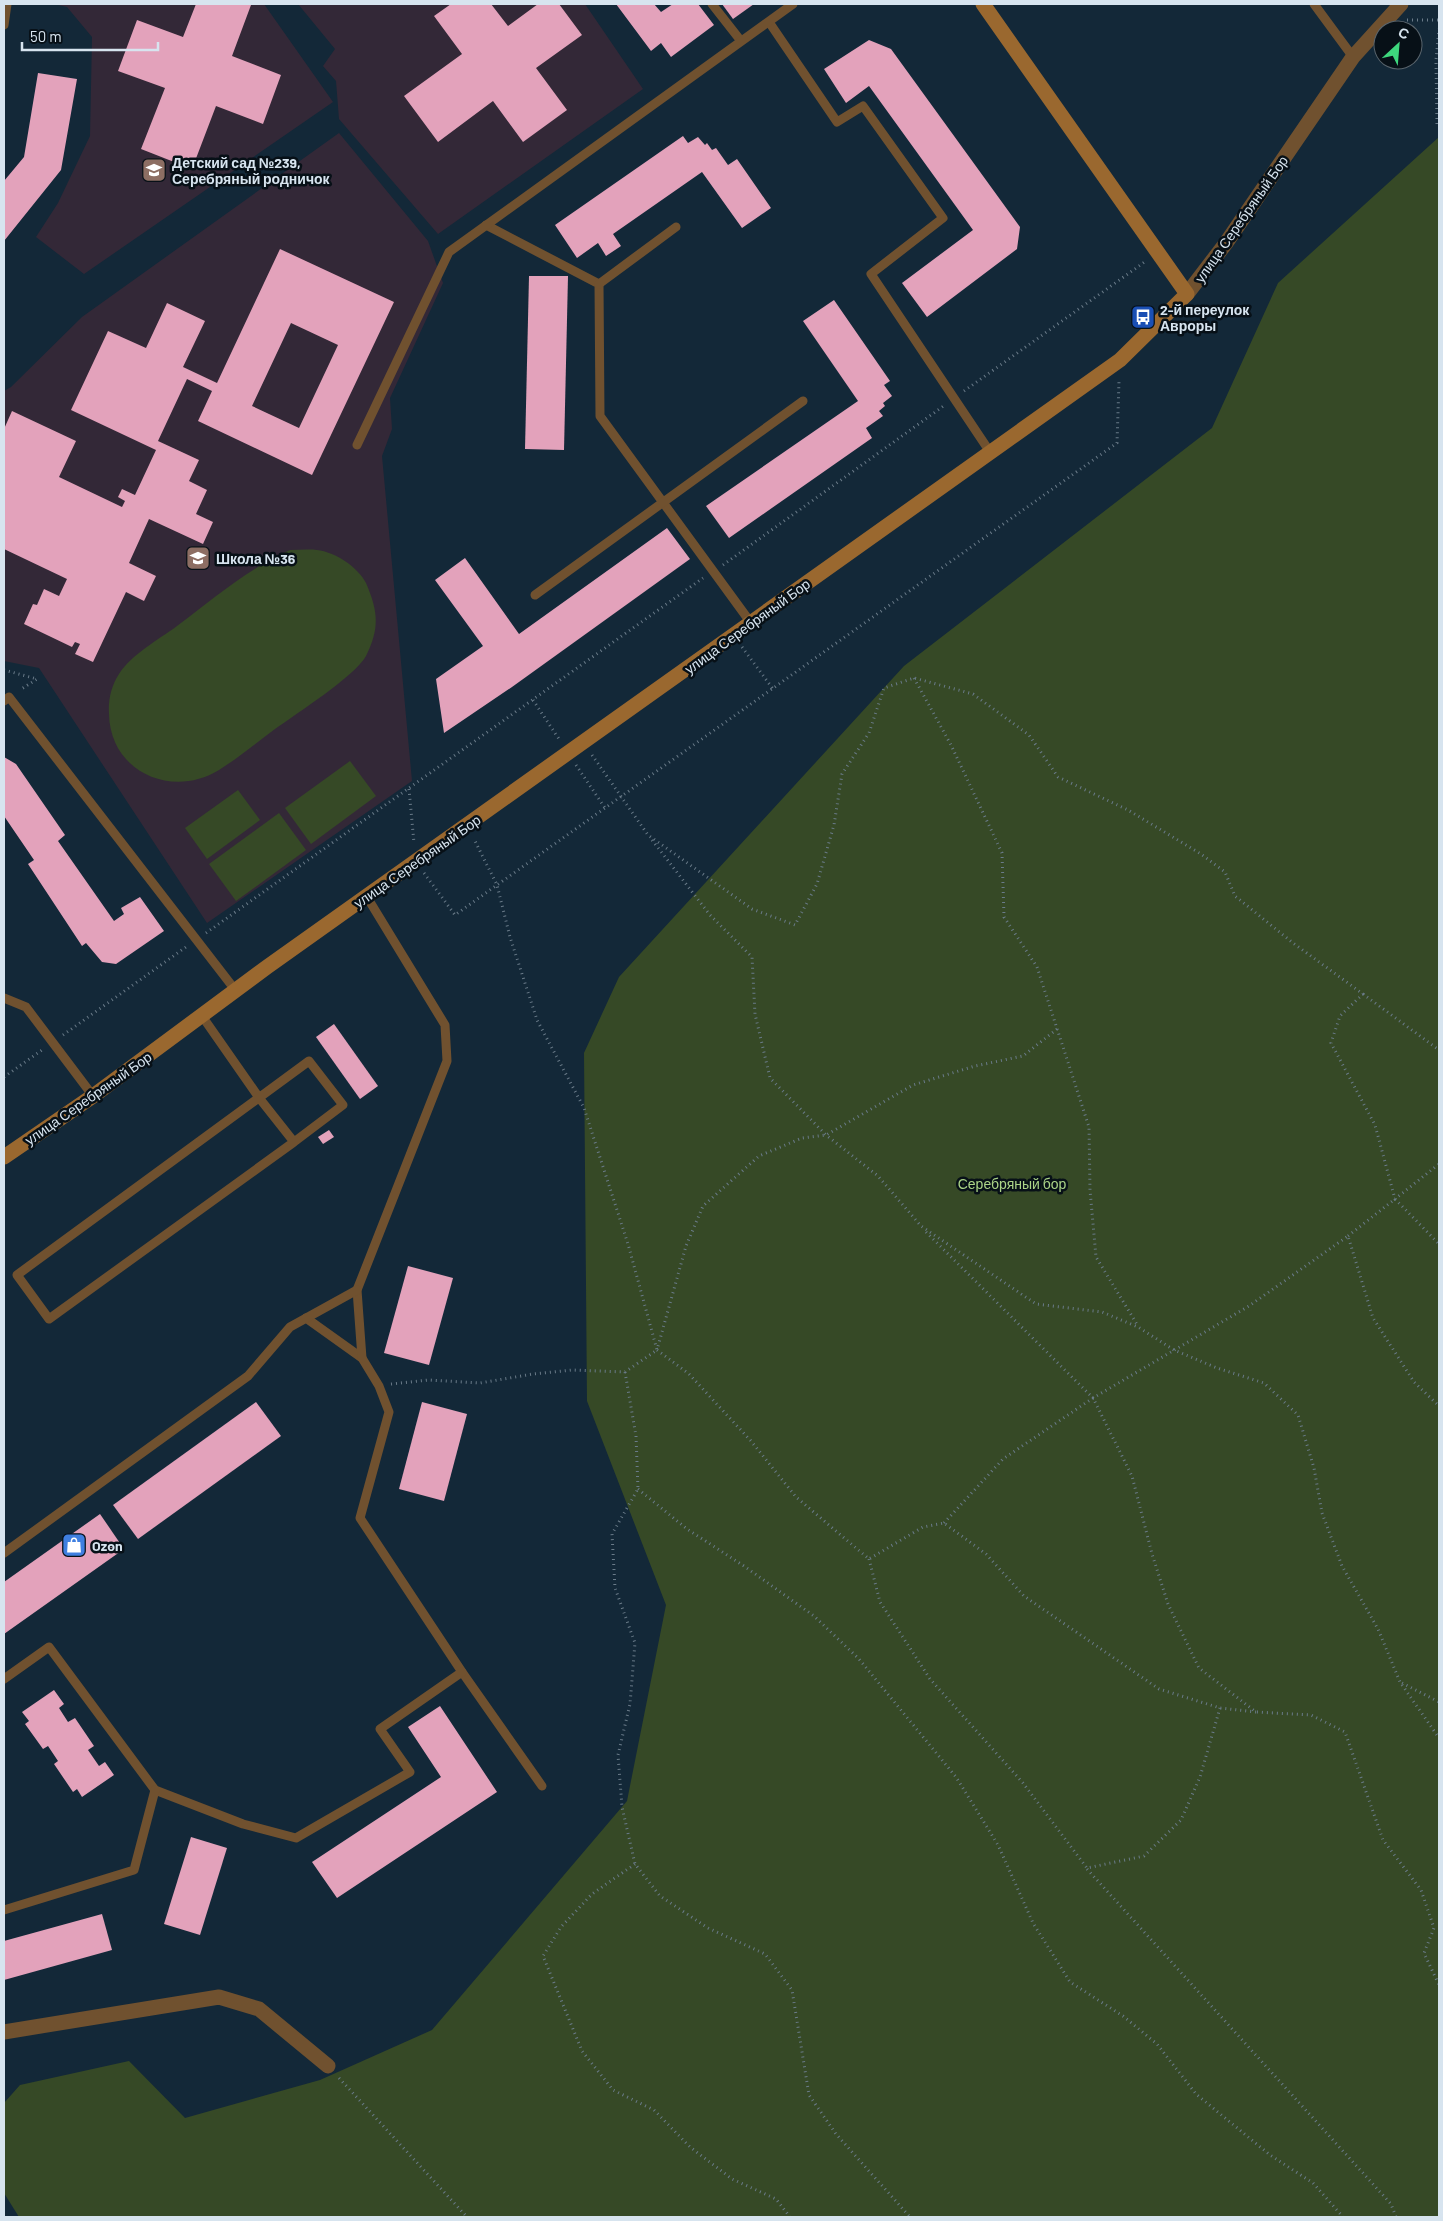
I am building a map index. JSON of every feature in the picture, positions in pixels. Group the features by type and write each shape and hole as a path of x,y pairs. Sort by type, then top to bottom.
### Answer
{"street":[{"path":"983,4 1187,294"},
{"name":"улица Серебряный Бор","path":"4,1157 93,1096 415,862 1120,360 1187,294 1226,243 1353,57 1401,4"},
{"path":"4,2032 219,1997 259,2009 328,2066"}],"lane":[{"path":"4,25 7,4"},
{"path":"712,4 741,42"},
{"path":"357,445 449,252 793,4"},
{"path":"1314,4 1353,57"},
{"path":"768,22 837,122 863,106 943,218 871,274 990,452"},
{"path":"486,225 599,284"},
{"path":"599,284 676,227"},
{"path":"599,284 600,416 751,623"},
{"path":"535,595 803,401"},
{"path":"6,699 236,991"},
{"path":"362,1358 358,1290 447,1061 445,1025 367,897"},
{"path":"4,998 26,1008 93,1096"},
{"path":"202,1016 260,1099 294,1142"},
{"path":"309,1061 343,1105 294,1142 49,1319 17,1275 260,1099 309,1061"},
{"path":"4,1553 248,1376 290,1327 358,1290"},
{"path":"306,1318 362,1358 379,1386 388,1412 360,1518 462,1672 542,1786"},
{"path":"4,1679 48,1648 155,1790 243,1824 296,1838 410,1772 380,1729 462,1672"},
{"path":"4,1910 134,1870 155,1790"}],"path":[{"path":"1387,19 1439,20"},
{"path":"1437,124 1436,60 1439,29"},
{"path":"4,1078 1158,252"},
{"path":"409,788 415,862 455,915 1117,443 1120,360"},
{"path":"733,636 773,689"},
{"path":"4,670 37,679 6,699"},
{"path":"914,678 951,745 1002,853 1004,918 1037,967 1089,1127 1090,1190 1096,1257 1138,1327"},
{"path":"648,836 752,909 795,925 817,884 834,825 842,774 869,733 884,688 914,678 973,694 1030,735 1058,777 1128,810 1201,854 1225,872 1234,896 1439,1050"},
{"path":"583,743 648,836 710,915 752,958 755,1014 770,1078 826,1135 878,1176 921,1226 1094,1398 1132,1476 1152,1554 1168,1604 1199,1668 1256,1712"},
{"path":"468,825 497,886 510,937 537,1020 584,1108 628,1244 657,1350 689,1374 751,1441 796,1497 869,1559 880,1602 930,1679 1023,1783 1087,1868 1391,2204 1396,2217"},
{"path":"1363,994 1340,1016 1332,1042 1375,1125 1395,1199 1439,1244"},
{"path":"379,1386 429,1380 480,1383 572,1370 624,1372 657,1350 686,1246 703,1206 759,1156 802,1138 826,1135 913,1085 974,1066 1023,1056 1057,1029"},
{"path":"869,1559 923,1527 944,1523 1003,1458 1094,1398 1249,1306 1348,1236 1439,1164"},
{"path":"921,1226 1036,1304 1102,1312 1138,1327 1174,1350 1217,1368 1264,1383 1298,1415 1314,1468 1322,1513 1342,1566 1378,1629 1400,1682 1439,1738"},
{"path":"1348,1236 1373,1318 1414,1382 1439,1406"},
{"path":"624,1372 636,1436 638,1489 612,1534 615,1588 635,1643 630,1704 618,1755 622,1807 635,1864 660,1896 708,1928 765,1954 792,1990 809,2095 836,2134 910,2217"},
{"path":"638,1489 687,1529 744,1566 814,1616 859,1659 956,1777 998,1845 1033,1923 1070,1982 1123,2016 1157,2044 1196,2094 1270,2155 1313,2183 1343,2217"},
{"path":"944,1523 986,1554 1024,1596 1159,1689 1220,1708 1311,1715 1345,1732 1383,1840 1421,1890 1434,1928 1424,1953 1439,1985"},
{"path":"1400,1682 1439,1702"},
{"path":"1087,1868 1144,1856 1181,1820 1200,1777 1220,1708"},
{"path":"635,1864 592,1894 561,1927 543,1956 562,2006 582,2051 613,2090 654,2110 697,2152 732,2179 776,2200 790,2217"},
{"path":"328,2066 467,2217"}],"shaded area":[{"name":"Детский сад №239, Серебряный родничок","path":"54,4 264,4 333,102 84,274 36,237 58,203 90,136 92,37 67,7"},
{"path":"298,4 585,4 643,89 438,234 339,119 336,81 323,66 335,49"},
{"name":"Школа №36","path":"339,133 428,241 443,283 390,398 392,429 382,456 412,781 207,923 39,668 4,661 4,391 11,387 82,317"}],"green space":[{"name":"Серебряный бор","path":"1439,137 1439,2217 19,2217 4,2193 4,2103 20,2085 129,2061 185,2118 320,2080 432,2030 627,1801 666,1605 587,1401 584,1053 619,977 904,666 1212,428 1278,283"},
{"path":"290,550 324,551 345,561 358,571 366,583 373,602 376,620 374,637 366,656 338,684 219,770 201,778 182,782 164,780 147,775 132,765 120,751 112,734 109,714 109,704 114,683 124,667 138,654 232,585 260,566"},
{"path":"350,761 376,796 311,844 285,808"},
{"path":"238,790 260,820 207,859 185,828"},
{"path":"279,813 306,850 236,901 209,864"}],"building":[{"path":"196,4 251,5 232,56 281,75 263,124 216,106 192,169 141,149 165,88 118,71 137,20 183,37"},
{"path":"451,4 491,4 508,26 538,4 559,4 582,35 536,68 567,110 523,142 493,101 438,142 404,96 462,54 434,16"},
{"path":"616,4 654,4 661,12 673,4 698,4 714,25 671,57 661,43 651,51"},
{"path":"722,4 754,4 733,19"},
{"path":"869,40 891,49 1020,227 1017,249 927,317 902,283 973,230 869,86 846,103 824,69"},
{"path":"38,73 77,79 61,170 4,241 4,181 24,157"},
{"path":"683,136 688,143 698,137 705,145 707,143 712,150 716,148 728,165 737,159 771,208 742,228 702,172 613,234 621,246 606,256 598,243 577,258 555,225"},
{"path":"280,249 394,302 312,475 198,421 212,391 187,379 158,441 199,460 189,481 207,490 196,514 213,522 203,544 149,519 129,563 156,576 144,601 126,592 93,662 75,654 80,644 75,642 72,647 24,624 33,604 37,605 44,589 59,596 67,579 4,549 4,429 12,411 76,441 59,477 122,507 125,501 118,497 122,489 135,495 156,450 71,410 108,331 146,348 167,303 205,321 183,367 217,383","holes":["291,323 338,345 299,428 252,406"]},
{"path":"529,276 568,276 564,450 525,449"},
{"path":"834,300 890,381 884,385 892,396 883,403 885,406 879,411 883,416 866,428 872,438 729,538 706,506 858,401 803,321"},
{"path":"667,528 690,559 512,687 444,733 436,679 483,646 435,580 465,558 519,634"},
{"path":"4,757 16,764 65,835 58,841 114,921 124,914 121,908 140,897 164,931 116,964 102,962 86,943 82,946 28,864 34,860 4,816"},
{"path":"334,1024 378,1086 360,1099 316,1037"},
{"path":"329,1130 334,1137 323,1144 318,1137"},
{"path":"408,1266 453,1278 429,1365 384,1353"},
{"path":"256,1402 281,1436 138,1539 113,1505"},
{"path":"422,1402 467,1414 444,1501 399,1489"},
{"path":"100,1514 124,1549 4,1634 4,1582"},
{"path":"54,1690 64,1704 59,1708 68,1722 75,1718 94,1746 88,1750 99,1766 105,1762 114,1775 82,1797 77,1789 73,1792 54,1764 58,1761 48,1746 43,1749 25,1724 29,1721 22,1712"},
{"path":"440,1706 497,1792 337,1898 312,1862 441,1777 408,1727"},
{"path":"191,1837 227,1848 200,1935 164,1924"},
{"path":"102,1914 112,1950 4,1980 4,1941"}],"place":[{"name":"Детский сад №239, Серебряный родничок","path":"154,170"},
{"name":"2-й переулок Авроры","path":"1143,317"},
{"name":"Школа №36","path":"198,558"},
{"name":"Ozon","path":"74,1545"}]}
